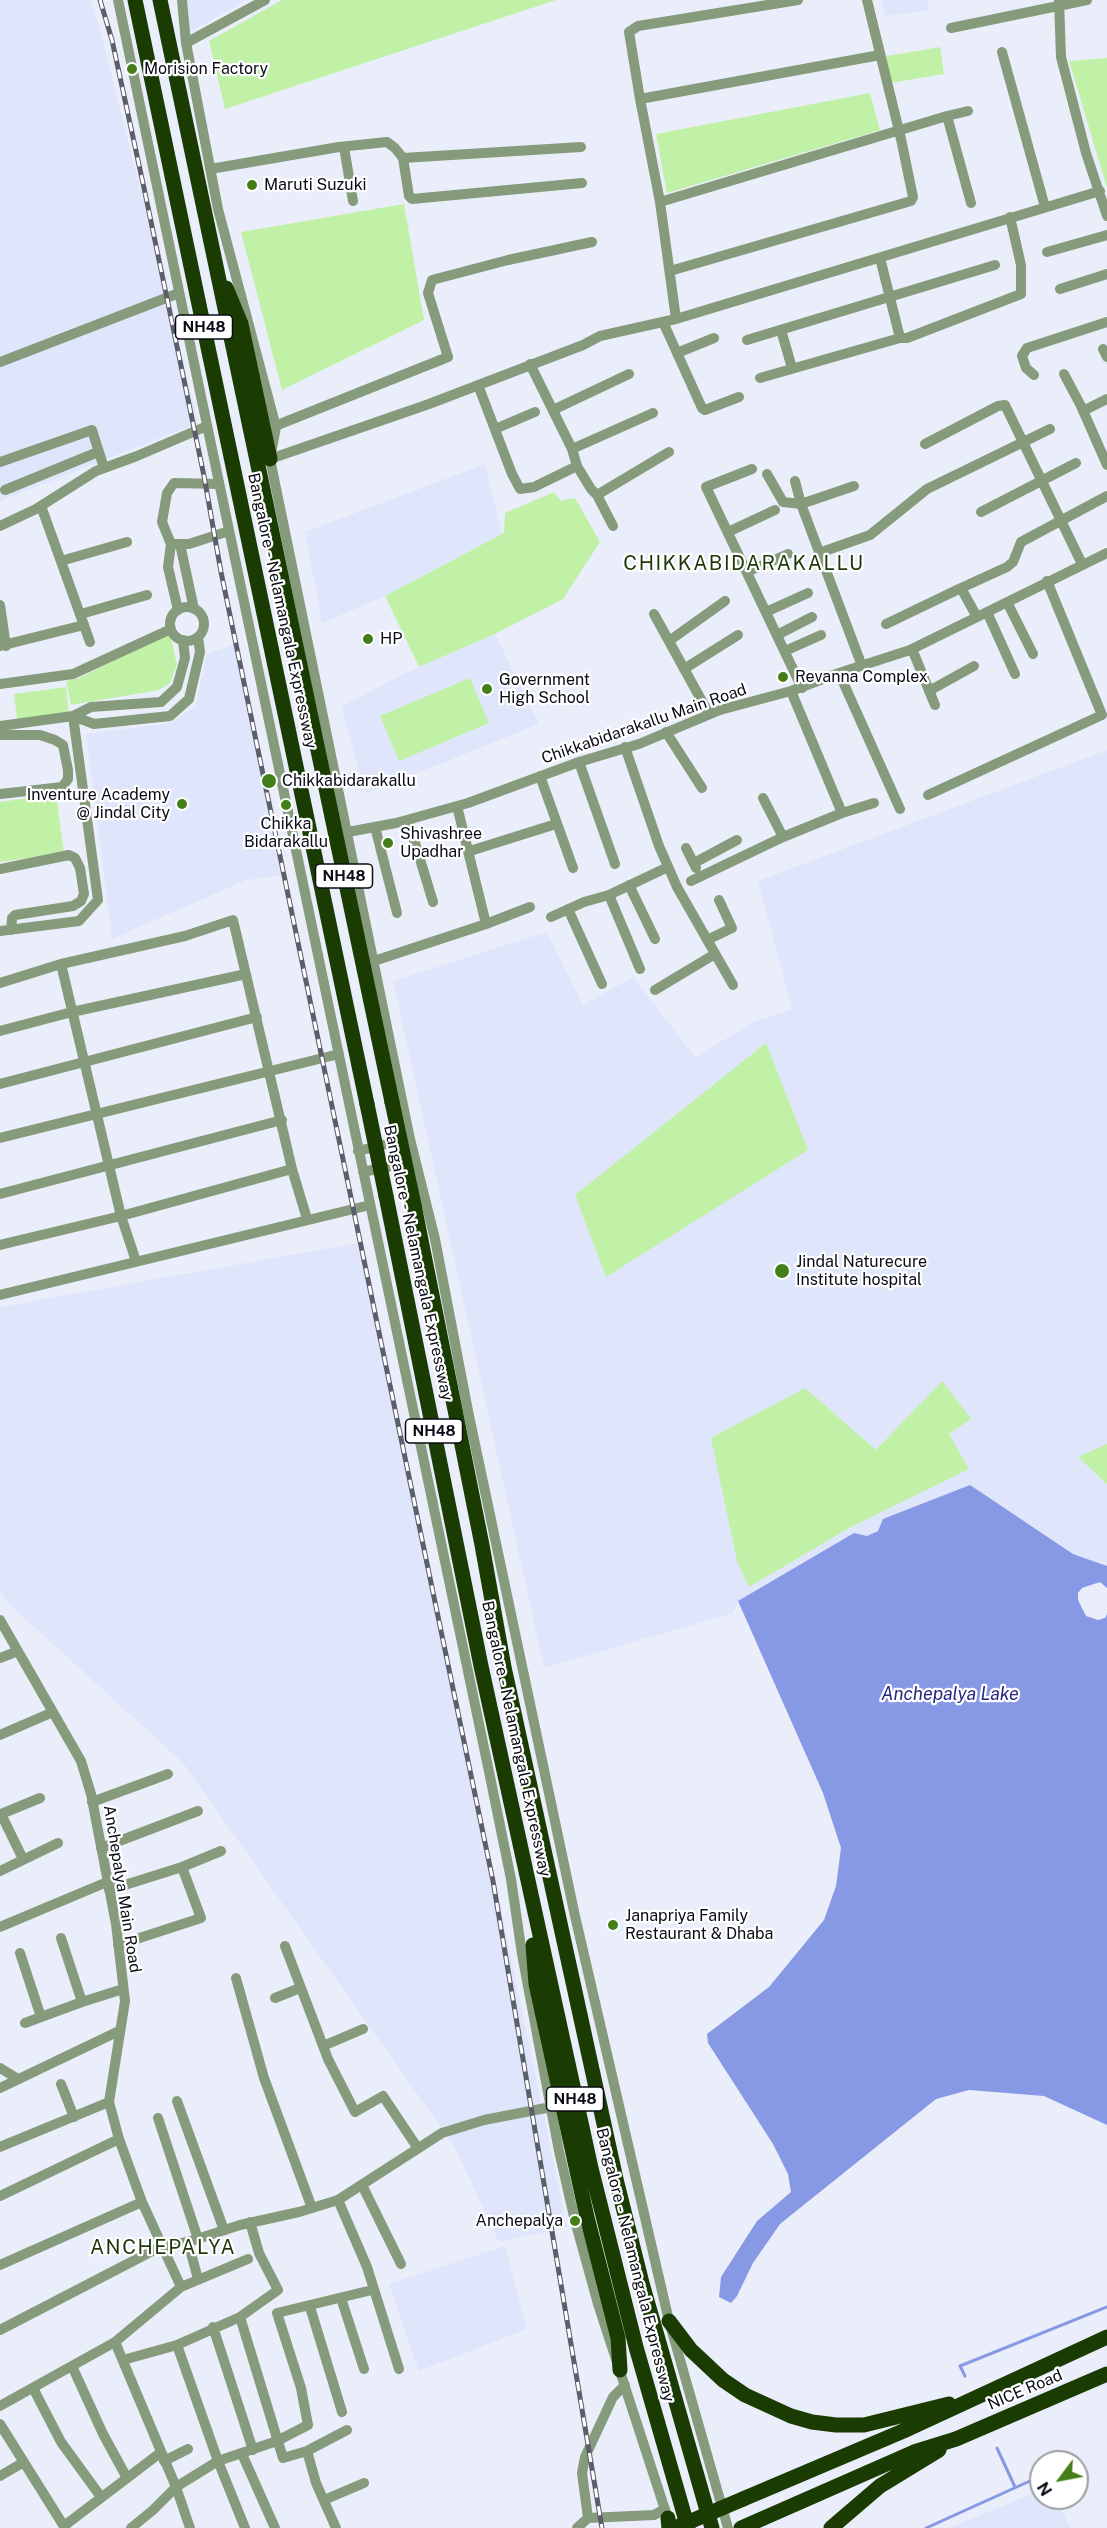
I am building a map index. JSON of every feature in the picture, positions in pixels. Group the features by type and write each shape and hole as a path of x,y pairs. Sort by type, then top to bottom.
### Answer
{"highway":[{"name":"Bangalore - Nelamangala Expressway","path":"135,0 273,654 527,1883 593,2179 636,2347 688,2528"},
{"name":"Bangalore - Nelamangala Expressway","path":"160,0 416,1216 504,1667 616,2179 642,2283 712,2528"},
{"path":"214,263 241,324 270,459"},
{"path":"527,1883 536,1984 587,2217 618,2338 623,2378"},
{"path":"669,2321 699,2358 723,2380 769,2407 812,2422 864,2425 970,2400"},
{"name":"NICE Road","path":"970,2400 1107,2337"},
{"name":"NICE Road","path":"956,2439 1107,2374"},
{"path":"670,2522 743,2499 970,2400"},
{"path":"743,2527 914,2452 956,2439"},
{"path":"831,2528 880,2486 956,2439"}],"street":[{"path":"118,0 511,1879 522,1954 575,2221 670,2522"},
{"path":"182,0 186,43 210,170 218,209 275,426 270,459 410,1138 435,1239 468,1411 575,1916 669,2321 728,2528"},
{"path":"186,43 265,0"},
{"path":"676,319 660,202 629,39 630,32 632,29 798,0"},
{"path":"670,271 911,201 913,197 867,0"},
{"path":"951,28 1059,3 1088,0"},
{"path":"1059,3 1061,57 1086,153 1107,216"},
{"path":"1002,52 1045,207"},
{"path":"640,99 880,54"},
{"path":"660,202 968,111"},
{"path":"947,116 971,203"},
{"path":"210,170 387,142 403,158 409,196 412,199 582,183"},
{"path":"344,147 352,201"},
{"path":"403,158 581,147"},
{"path":"270,459 429,404 583,345 600,336 676,319 1100,191"},
{"path":"760,378 900,338 908,338 1021,294 1021,266 1010,217"},
{"path":"1047,252 1107,235"},
{"path":"275,426 448,357 428,293 432,280 508,260 592,242"},
{"path":"880,258 900,338"},
{"path":"747,340 995,265"},
{"path":"1060,289 1107,274"},
{"path":"0,362 179,293"},
{"path":"663,322 702,408 705,410 739,397"},
{"path":"1034,375 1026,368 1022,356 1027,348 1107,322"},
{"path":"781,330 792,369"},
{"path":"676,353 714,338"},
{"path":"531,364 572,449 577,466 597,495 613,526"},
{"path":"553,410 629,374"},
{"path":"1064,374 1104,452 1107,465"},
{"path":"478,385 520,489 534,487 577,466"},
{"path":"1083,411 1107,399"},
{"path":"925,444 998,406 1005,405 1082,564"},
{"path":"495,429 535,412"},
{"path":"572,449 652,413"},
{"path":"0,526 41,506 104,468 207,426"},
{"path":"819,553 870,535 927,489 1050,429"},
{"path":"0,462 92,430 104,468"},
{"path":"5,490 98,452"},
{"path":"597,495 669,452"},
{"path":"981,512 1076,463"},
{"path":"752,469 706,487 802,688"},
{"path":"767,474 783,502 801,504 854,486"},
{"path":"795,481 801,504 862,666"},
{"path":"194,609 175,544 162,522 170,486 174,483 219,484"},
{"path":"886,624 1007,567 1013,562 1021,542 1107,496"},
{"path":"41,506 90,642"},
{"path":"728,531 775,510"},
{"path":"175,544 189,544 229,531"},
{"path":"62,561 127,542"},
{"path":"175,544 168,567 178,610"},
{"name":"Chikkabidarakallu Main Road","path":"348,832 408,820 457,806 579,762 639,744 709,714 802,688 839,673 912,650 1107,553"},
{"path":"747,572 788,554"},
{"path":"928,795 1102,715 1047,581"},
{"path":"961,588 982,614 1015,674"},
{"path":"766,612 808,593"},
{"path":"0,604 3,646 83,620 147,595"},
{"path":"669,641 725,601"},
{"path":"1007,602 1034,654"},
{"path":"185,607 198,611 203,620 203,629 198,637 183,640 177,637 171,629 171,620 178,610 185,607"},
{"path":"654,614 709,714"},
{"path":"777,635 812,617"},
{"path":"0,684 73,674 171,629"},
{"path":"684,669 738,635"},
{"path":"785,651 820,636"},
{"path":"73,716 94,724 170,716 189,699 200,652 198,637"},
{"path":"0,726 73,716 92,707 161,702 177,687 185,658 183,640"},
{"path":"912,650 935,705"},
{"path":"929,691 974,666"},
{"path":"839,673 900,809"},
{"path":"791,691 842,813"},
{"path":"6,930 80,921 98,900 73,716"},
{"path":"666,732 702,788"},
{"path":"0,735 40,735 63,745 68,779 62,787 0,794"},
{"path":"625,747 668,867 733,985"},
{"path":"579,762 615,864"},
{"path":"540,776 573,868"},
{"path":"763,798 783,837"},
{"path":"686,848 694,863 696,879 783,837 842,813 874,803"},
{"path":"457,806 470,851 486,924"},
{"path":"408,820 433,902"},
{"path":"470,851 556,824"},
{"path":"375,827 397,913"},
{"path":"694,863 737,840"},
{"path":"0,869 69,855 75,858 80,868 84,894 81,901 73,906 15,915 6,930"},
{"path":"551,917 609,895 668,867"},
{"path":"629,885 655,939"},
{"path":"609,895 640,969"},
{"path":"707,940 732,928 719,900"},
{"path":"374,961 531,907"},
{"path":"568,909 602,984"},
{"path":"0,983 61,964 185,936 232,920 292,1169 307,1219"},
{"path":"655,990 715,954"},
{"path":"61,964 121,1216 136,1261"},
{"path":"0,1031 72,1012 246,974"},
{"path":"0,1084 256,1017"},
{"path":"0,1138 339,1054"},
{"path":"0,1194 111,1167 282,1120"},
{"path":"358,1151 410,1138"},
{"path":"363,1172 416,1161"},
{"path":"0,1245 121,1216 292,1169"},
{"path":"0,1295 370,1205"},
{"name":"Anchepalya Main Road","path":"0,1620 81,1761 92,1802 108,1886 124,2001 109,2102 118,2139 142,2202 181,2287"},
{"path":"0,1658 18,1651"},
{"path":"0,1735 53,1713"},
{"path":"92,1802 168,1774"},
{"path":"23,1859 0,1814 40,1798"},
{"path":"101,1848 198,1810"},
{"path":"0,1871 58,1843"},
{"path":"0,1927 108,1886 182,1867 221,1851"},
{"path":"118,1945 201,1918 182,1867"},
{"path":"61,1938 82,2002"},
{"path":"285,1946 323,2046 355,2112 383,2096 417,2147"},
{"path":"20,1953 41,2017"},
{"path":"236,1977 264,2078 312,2208"},
{"path":"275,1998 300,1988"},
{"path":"25,2023 123,1989"},
{"path":"323,2046 363,2029"},
{"path":"0,2088 119,2031"},
{"path":"0,2068 18,2079"},
{"path":"61,2084 74,2117"},
{"path":"177,2101 224,2230"},
{"path":"0,2147 109,2102"},
{"path":"0,2330 162,2246 193,2241 250,2222 338,2200 417,2147 454,2128 551,2107"},
{"path":"158,2118 193,2241 198,2279"},
{"path":"0,2196 118,2139"},
{"path":"362,2185 400,2264"},
{"path":"338,2200 367,2268 372,2290 399,2369"},
{"path":"0,2265 142,2202"},
{"path":"123,2360 177,2345 213,2327 240,2317 278,2290 260,2253 250,2222"},
{"path":"0,2406 115,2342 181,2287 248,2259"},
{"path":"131,2528 176,2487 218,2461 277,2442 308,2425 301,2388 277,2313 310,2307 372,2290"},
{"path":"340,2298 364,2369"},
{"path":"310,2307 342,2412"},
{"path":"240,2317 283,2458 308,2451 347,2430"},
{"path":"213,2327 253,2450"},
{"path":"115,2342 176,2487 186,2526"},
{"path":"177,2345 218,2461 245,2528"},
{"path":"72,2366 103,2434 127,2478"},
{"path":"588,2517 582,2473 585,2457 623,2378"},
{"path":"33,2388 61,2442 101,2497"},
{"path":"0,2424 65,2527 127,2478 162,2457 188,2449"},
{"path":"308,2451 316,2482 336,2528"},
{"path":"242,2454 274,2528"},
{"path":"0,2476 24,2462"},
{"path":"324,2500 364,2483"},
{"path":"578,2528 588,2517 654,2514 670,2522"}],"shaded area":[{"path":"0,0 90,0 101,32 198,423 0,501"},
{"path":"187,0 246,0 190,32"},
{"path":"881,0 927,0 930,10 885,16"},
{"path":"485,464 502,534 385,596 322,623 305,532"},
{"path":"495,634 539,724 366,794 341,707 403,674"},
{"name":"Inventure Academy @ Jindal City","path":"236,643 285,875 246,880 112,939 86,734 170,723 195,707 207,654"},
{"name":"Jindal Naturecure Institute hospital","path":"1107,750 1107,1566 1073,1554 878,1531 867,1536 853,1534 738,1601 733,1613 544,1668 393,981 547,932 583,1005 633,977 695,1057 754,1022 792,1009 758,881"},
{"path":"363,1242 567,2227 499,2242 454,2146 183,1763 8,1603 0,1592 0,1307"},
{"path":"505,2246 527,2329 419,2371 389,2284"},
{"path":"1029,2495 1029,2510 1061,2510 1071,2528 950,2528"}],"green space":[{"path":"282,0 556,0 225,109 209,41"},
{"path":"940,47 944,74 890,83 886,56"},
{"path":"1107,58 1107,188 1069,61"},
{"path":"870,93 880,130 667,193 656,134"},
{"path":"404,204 424,320 282,390 241,232"},
{"path":"554,492 561,501 575,498 600,542 563,599 495,634 419,667 385,596 504,533 505,513"},
{"path":"170,633 177,665 170,683 159,690 71,705 66,681 79,678"},
{"path":"470,678 489,723 399,761 380,716"},
{"path":"66,687 69,714 17,720 14,694"},
{"path":"56,794 64,853 0,862 0,802"},
{"path":"766,1043 808,1150 606,1277 575,1195"},
{"path":"942,1381 971,1419 949,1434 969,1469 849,1528 749,1587 737,1561 711,1438 805,1388 876,1450"},
{"path":"1107,1444 1107,1484 1078,1457"}],"water":[{"name":"Anchepalya Lake","path":"970,1485 1073,1554 1107,1566 1107,1588 1100,1582 1082,1588 1078,1593 1078,1600 1086,1616 1098,1620 1105,1618 1107,1614 1107,2125 1044,2096 969,2090 936,2099 780,2224 753,2263 737,2296 731,2303 719,2297 721,2277 757,2221 791,2192 788,2174 773,2144 708,2043 707,2034 769,1987 824,1920 836,1886 841,1848 823,1793 738,1601 854,1533 867,1536 878,1531 883,1519"}],"waterway":[{"path":"965,2376 960,2366 1107,2307"},
{"path":"997,2448 1015,2487"},
{"path":"926,2528 1029,2481"}],"railway":[{"path":"100,0 112,40 144,188 204,476 221,572 493,1881 602,2528"}],"place":[{"name":"Morision Factory","path":"132,69"},
{"name":"Maruti Suzuki","path":"252,185"},
{"name":"HP","path":"368,639"},
{"name":"Revanna Complex","path":"783,677"},
{"name":"Government High School","path":"487,689"},
{"name":"Chikkabidarakallu","path":"269,781"},
{"name":"Inventure Academy @ Jindal City","path":"182,804"},
{"name":"Chikka Bidarakallu","path":"286,805"},
{"name":"Shivashree Upadhar","path":"388,843"},
{"name":"Jindal Naturecure Institute hospital","path":"782,1271"},
{"name":"Janapriya Family Restaurant & Dhaba","path":"613,1925"},
{"name":"Anchepalya","path":"575,2221"}],"district":[{"name":"CHIKKABIDARAKALLU","path":"744,564"},
{"name":"ANCHEPALYA","path":"163,2248"}]}
